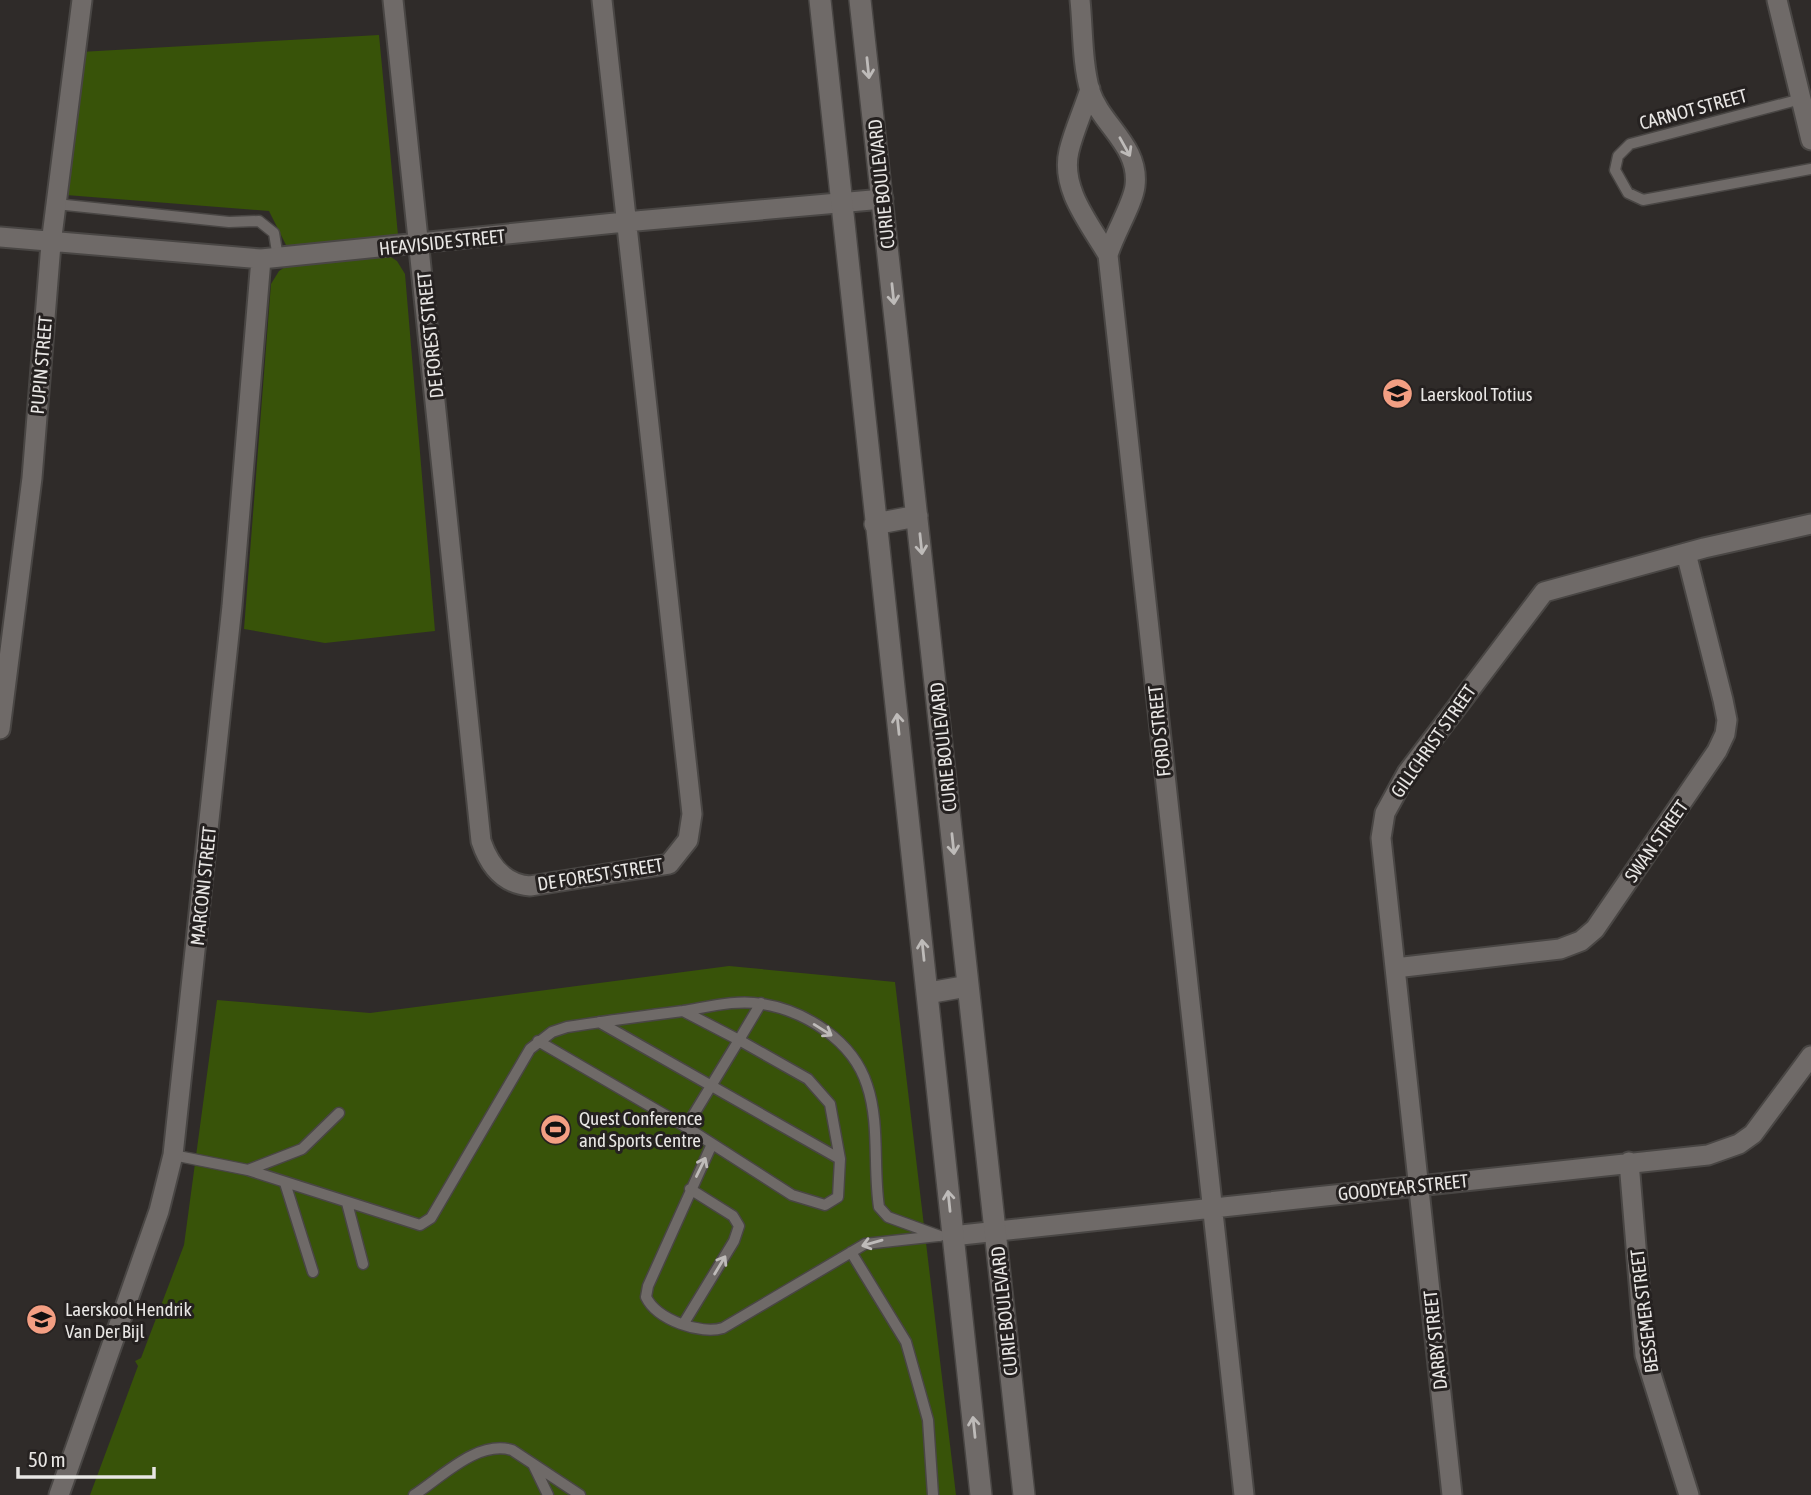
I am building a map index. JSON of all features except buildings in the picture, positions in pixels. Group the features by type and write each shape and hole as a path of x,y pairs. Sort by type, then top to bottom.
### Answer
{"street":[{"name":"PUPIN STREET","path":"0,729 32,478 51,244 82,0"},
{"name":"DE FOREST STREET","path":"393,0 421,244 481,841 490,863 500,874 510,881 530,886 669,864 680,852 691,829 692,814 602,0"},
{"name":"CURIE BOULEVARD","path":"820,0 928,993 946,1236 981,1495"},
{"name":"CURIE BOULEVARD","path":"860,0 1024,1495"},
{"name":"FORD STREET","path":"1080,0 1090,89 1130,155 1135,174 1131,202 1116,229 1108,255 1213,1206"},
{"path":"1777,0 1811,137"},
{"name":"FORD STREET","path":"1090,89 1069,151 1067,174 1076,200 1108,255"},
{"name":"HEAVISIDE STREET","path":"0,237 51,244 270,258 883,199"},
{"name":"MARCONI STREET","path":"59,1495 159,1211 173,1155 270,258"},
{"path":"875,524 918,516"},
{"name":"GILLCHRIST STREET","path":"1418,1186 1381,838 1385,813 1408,774 1544,592 1685,553 1811,524"},
{"name":"SWAN STREET","path":"1395,968 1560,949 1581,941 1595,929 1708,766 1725,734 1727,720 1723,700 1685,553"},
{"path":"928,993 968,986"},
{"name":"GOODYEAR STREET","path":"946,1236 1708,1155 1740,1144 1753,1134 1811,1056"},
{"name":"BESSEMER STREET","path":"1629,1162 1646,1355 1689,1495"},
{"name":"DARBY STREET","path":"1418,1186 1452,1495"},
{"path":"1213,1206 1244,1495"}],"lane":[{"name":"CARNOT STREET","path":"1801,99 1630,144 1618,156 1615,170 1628,193 1643,200 1811,169"},
{"path":"56,204 229,222 258,221 274,233 270,258"},
{"path":"173,1155 248,1170 408,1222 427,1222 517,1070 538,1041 566,1027 761,1003 809,1021 838,1040 849,1053 868,1086 879,1207 888,1217 946,1236"},
{"path":"686,1126 761,1003"},
{"path":"538,1041 686,1126 792,1195 816,1205 825,1205 838,1197 840,1159 834,1114 822,1094 808,1079 683,1011"},
{"path":"599,1022 840,1159"},
{"path":"248,1170 302,1149 339,1113"},
{"path":"712,1144 648,1286 646,1297 653,1308 684,1324 705,1331 723,1328 873,1241 946,1236"},
{"path":"285,1182 313,1272"},
{"path":"684,1324 734,1241 739,1226 733,1216 690,1189"},
{"path":"347,1203 363,1264"},
{"path":"851,1252 906,1342 928,1420 933,1495"},
{"path":"414,1495 478,1452 490,1448 512,1450 580,1495"},
{"path":"533,1464 548,1495"}],"green space":[{"path":"379,35 398,235 287,247 269,211 66,195 80,52"},
{"path":"386,254 397,261 405,274 435,631 325,643 244,629 271,284 279,271 288,265"},
{"name":"Quest Conference and Sports Centre","path":"729,966 895,982 956,1495 90,1495 138,1366 135,1361 141,1358 184,1245 217,1000 370,1013"}],"place":[{"name":"Laerskool Totius","path":"1397,394"},
{"name":"Quest Conference and Sports Centre","path":"556,1129"},
{"name":"Laerskool Hendrik Van Der Bijl","path":"42,1320"}]}
